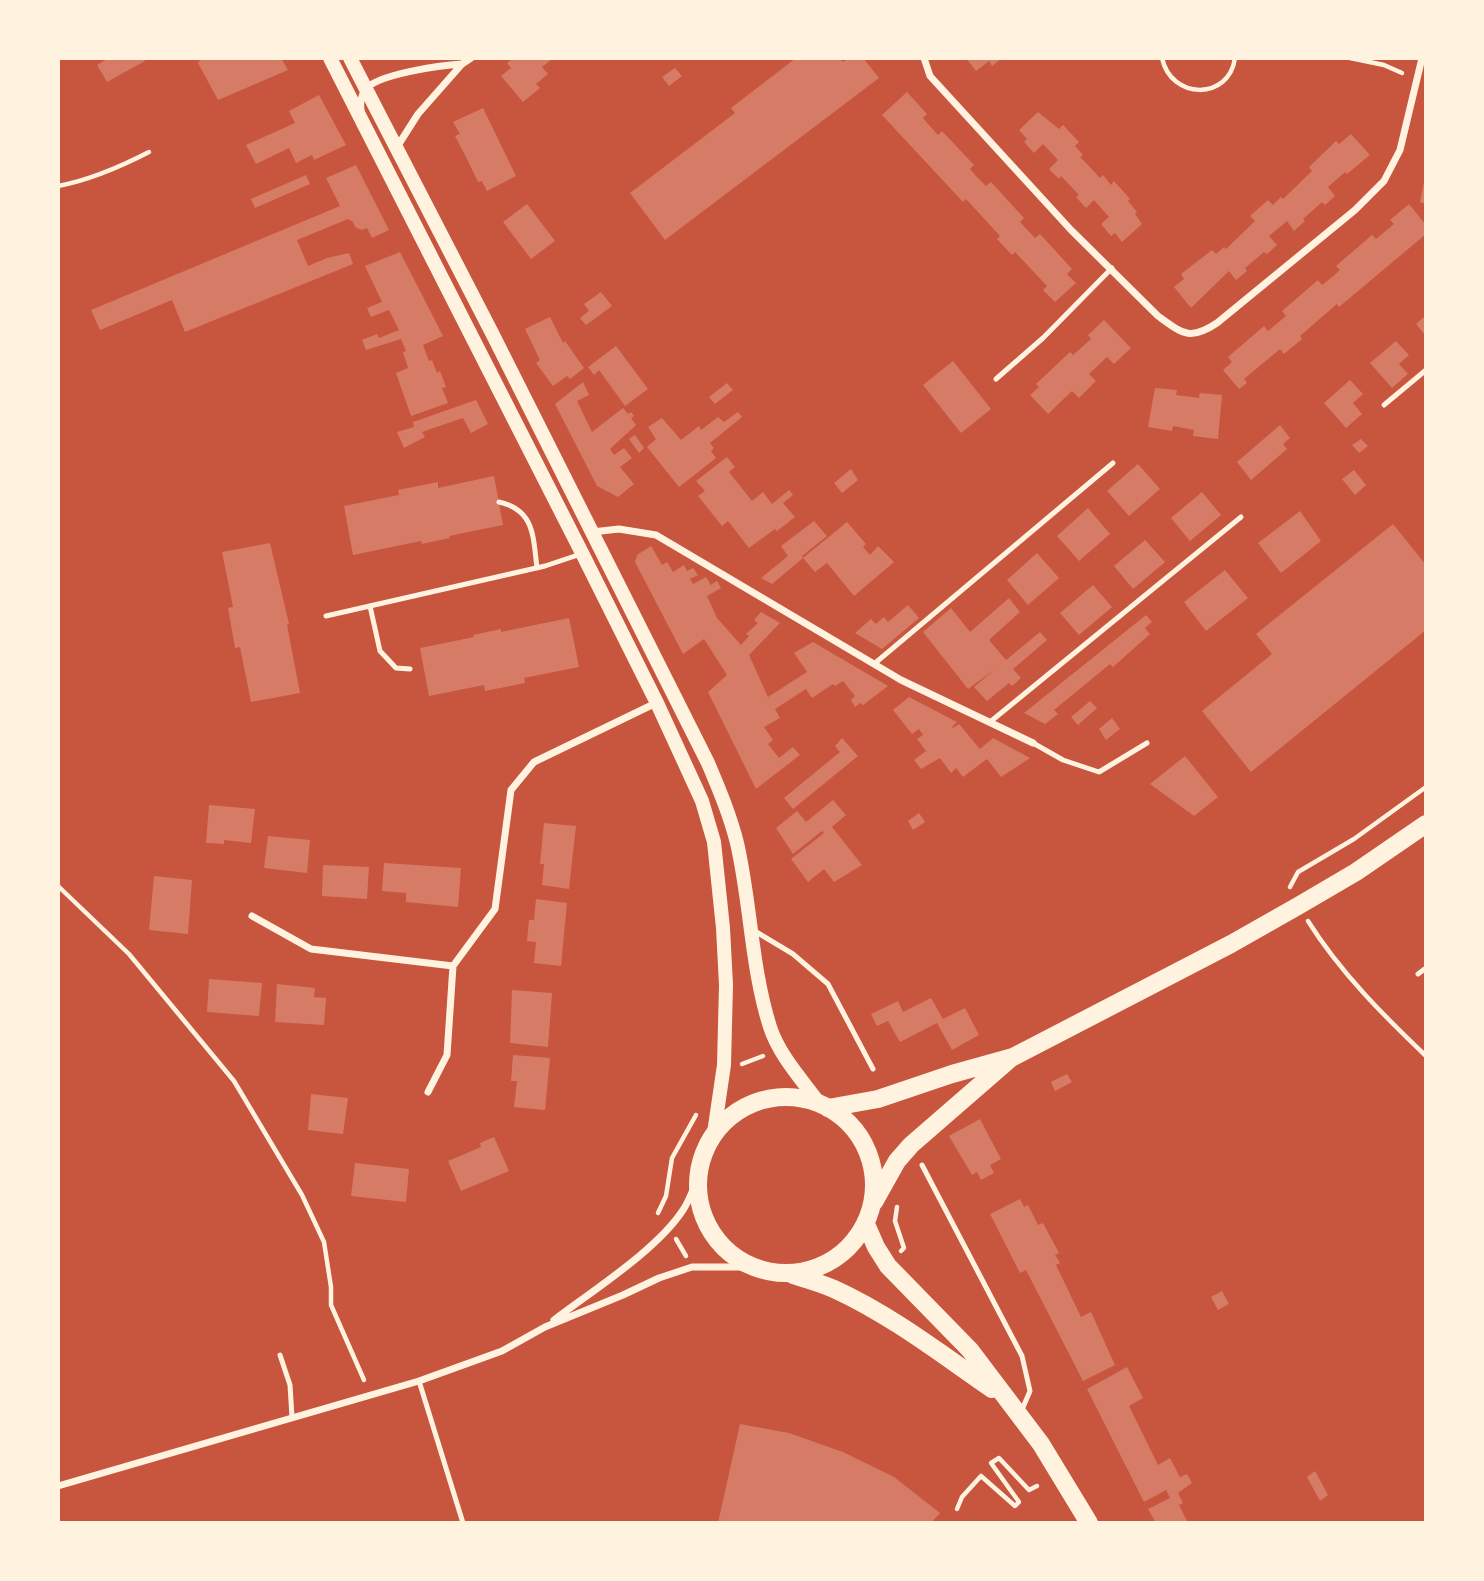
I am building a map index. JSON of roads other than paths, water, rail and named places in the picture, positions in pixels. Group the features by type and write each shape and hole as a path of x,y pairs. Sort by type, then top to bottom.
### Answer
{"main road":[{"path":"330,58 582,553 657,703 702,801 714,842 726,985 724,1065 714,1133"},
{"path":"350,58 696,738 726,805 737,845 754,961 771,1029 783,1051 823,1105 847,1122 862,1140 871,1161 874,1184 869,1215 876,1247 888,1266 970,1350 1052,1458 1089,1523"},
{"path":"1013,1057 911,1145 897,1161 852,1243 834,1259 805,1272 775,1273 753,1267 723,1247 711,1233 703,1216 697,1180 705,1149 714,1133 739,1110 753,1103 786,1097 823,1105 878,1099 1013,1057 1231,944 1356,872 1426,824"},
{"path":"789,1274 832,1288 852,1298 918,1336 1004,1396"}],"street":[{"path":"397,147 418,114 462,64 471,58"},
{"path":"924,58 930,76 1071,230 1112,268 1134,293 1171,325 1193,335 1202,333 1355,210 1384,181 1400,150 1424,58"},
{"path":"362,121 360,104 366,88 383,78 440,65 462,64"},
{"path":"592,532 619,529 656,535 901,680 1033,743"},
{"path":"428,1092 447,1055 453,967 495,909 511,790 534,762 657,703"},
{"path":"252,916 311,948 453,967"},
{"path":"545,1327 633,1261 669,1227 684,1209 697,1180"},
{"path":"58,1486 419,1381 502,1351 545,1327 659,1278 692,1267 753,1267"}],"lane":[{"path":"996,379 1043,338 1112,268"},
{"path":"1384,405 1426,370"},
{"path":"874,664 1114,463"},
{"path":"499,502 519,509 529,521 537,568"},
{"path":"990,722 1241,517"},
{"path":"326,616 537,568 582,553"},
{"path":"370,606 380,651 396,668 410,669"},
{"path":"1033,743 1063,760 1099,772 1147,743"},
{"path":"750,929 793,954 828,984 873,1069"},
{"path":"1418,974 1426,968"},
{"path":"922,1165 1021,1356 1030,1391 1020,1415"},
{"path":"280,1355 290,1385 292,1417"},
{"path":"419,1381 463,1523"}]}
